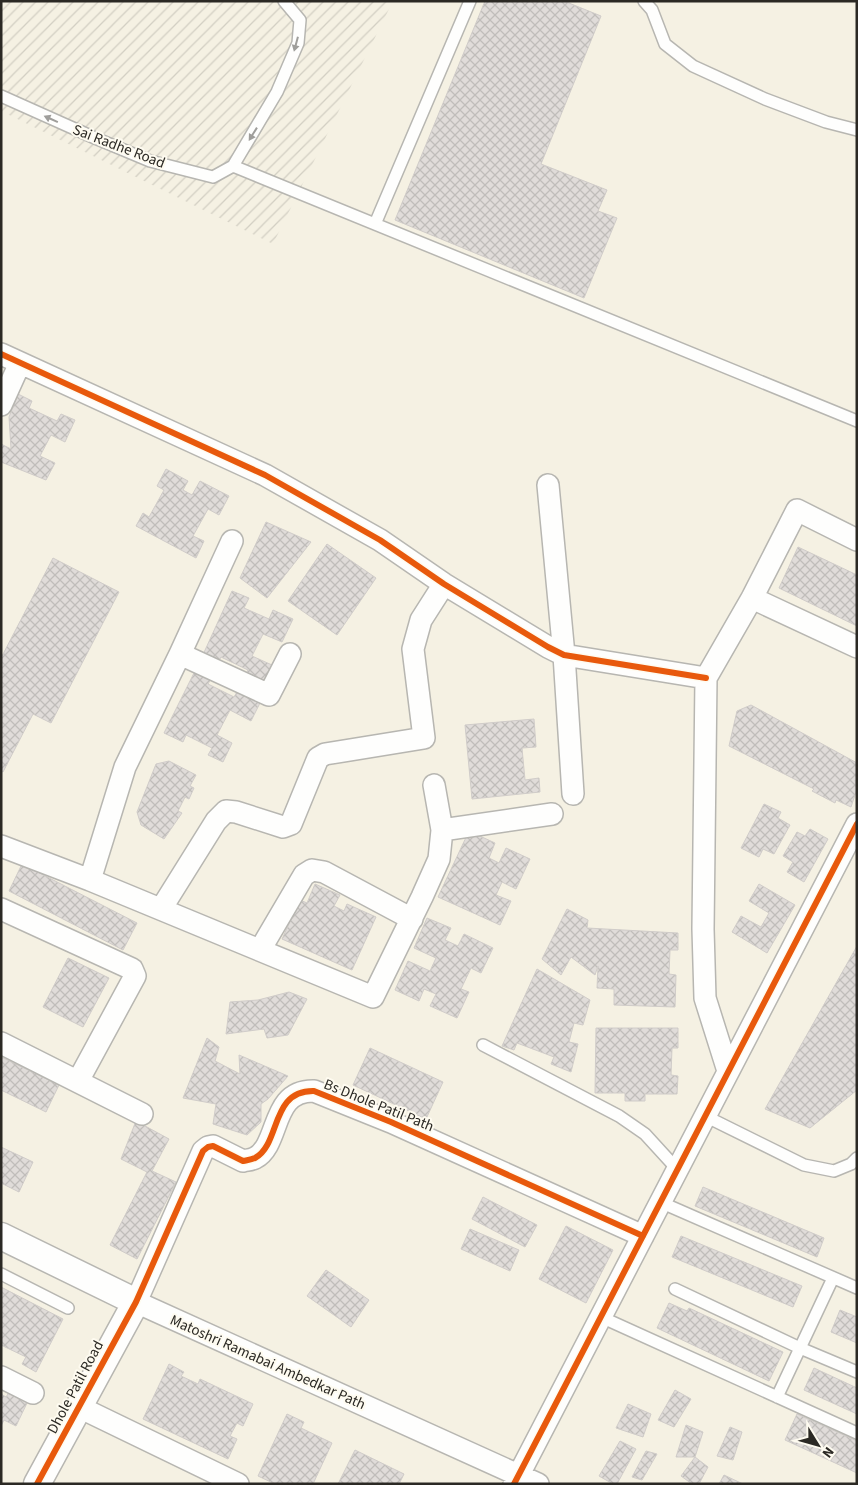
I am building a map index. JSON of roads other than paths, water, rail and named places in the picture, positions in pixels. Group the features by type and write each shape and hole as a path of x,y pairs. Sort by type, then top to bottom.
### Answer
{"street":[{"path":"1,405 11,358 265,475 380,540 444,584 548,647 564,654 706,678"},
{"path":"548,485 564,654 573,794"},
{"path":"728,1071 705,998 703,929 706,678 752,598 797,510 857,540"},
{"path":"90,880 126,767 232,541"},
{"path":"161,909 216,821 226,811 236,812 283,827 290,824 318,758 326,754 424,738 413,649 421,620 444,584"},
{"path":"752,598 857,647"},
{"path":"180,654 269,695 290,654"},
{"path":"2,847 90,880 373,997 412,919 439,858 442,830 434,785"},
{"path":"442,830 552,814"},
{"path":"516,1479 857,824"},
{"path":"260,950 304,875 312,870 324,872 412,919"},
{"path":"1,908 132,969 135,976 78,1081"},
{"path":"1,1043 142,1114"},
{"name":"Bs Dhole Patil Path","path":"136,1302 203,1152 208,1147 213,1146 243,1162 256,1158 265,1147 286,1103 304,1091 314,1091 391,1122 643,1236"},
{"name":"Matoshri Ramabai Ambedkar Path","path":"2,1236 136,1302 516,1479 538,1484"},
{"name":"Dhole Patil Road","path":"37,1484 136,1302"},
{"path":"1,1378 33,1393"},
{"path":"79,1407 238,1484"}],"lane":[{"path":"284,1 300,20 298,43 278,92 233,166 857,421"},
{"path":"375,224 470,1"},
{"path":"644,1 652,10 664,44 693,66 765,99 826,122 857,130"},
{"name":"Sai Radhe Road","path":"1,96 150,161 213,177 233,166"},
{"path":"483,1045 619,1116 645,1134 677,1169"},
{"path":"705,1116 804,1165 834,1172 851,1164 857,1158"},
{"path":"660,1202 857,1288"},
{"path":"1,1274 68,1308"},
{"path":"777,1397 833,1278"},
{"path":"675,1289 800,1348 857,1372"},
{"path":"601,1317 857,1433"}]}
